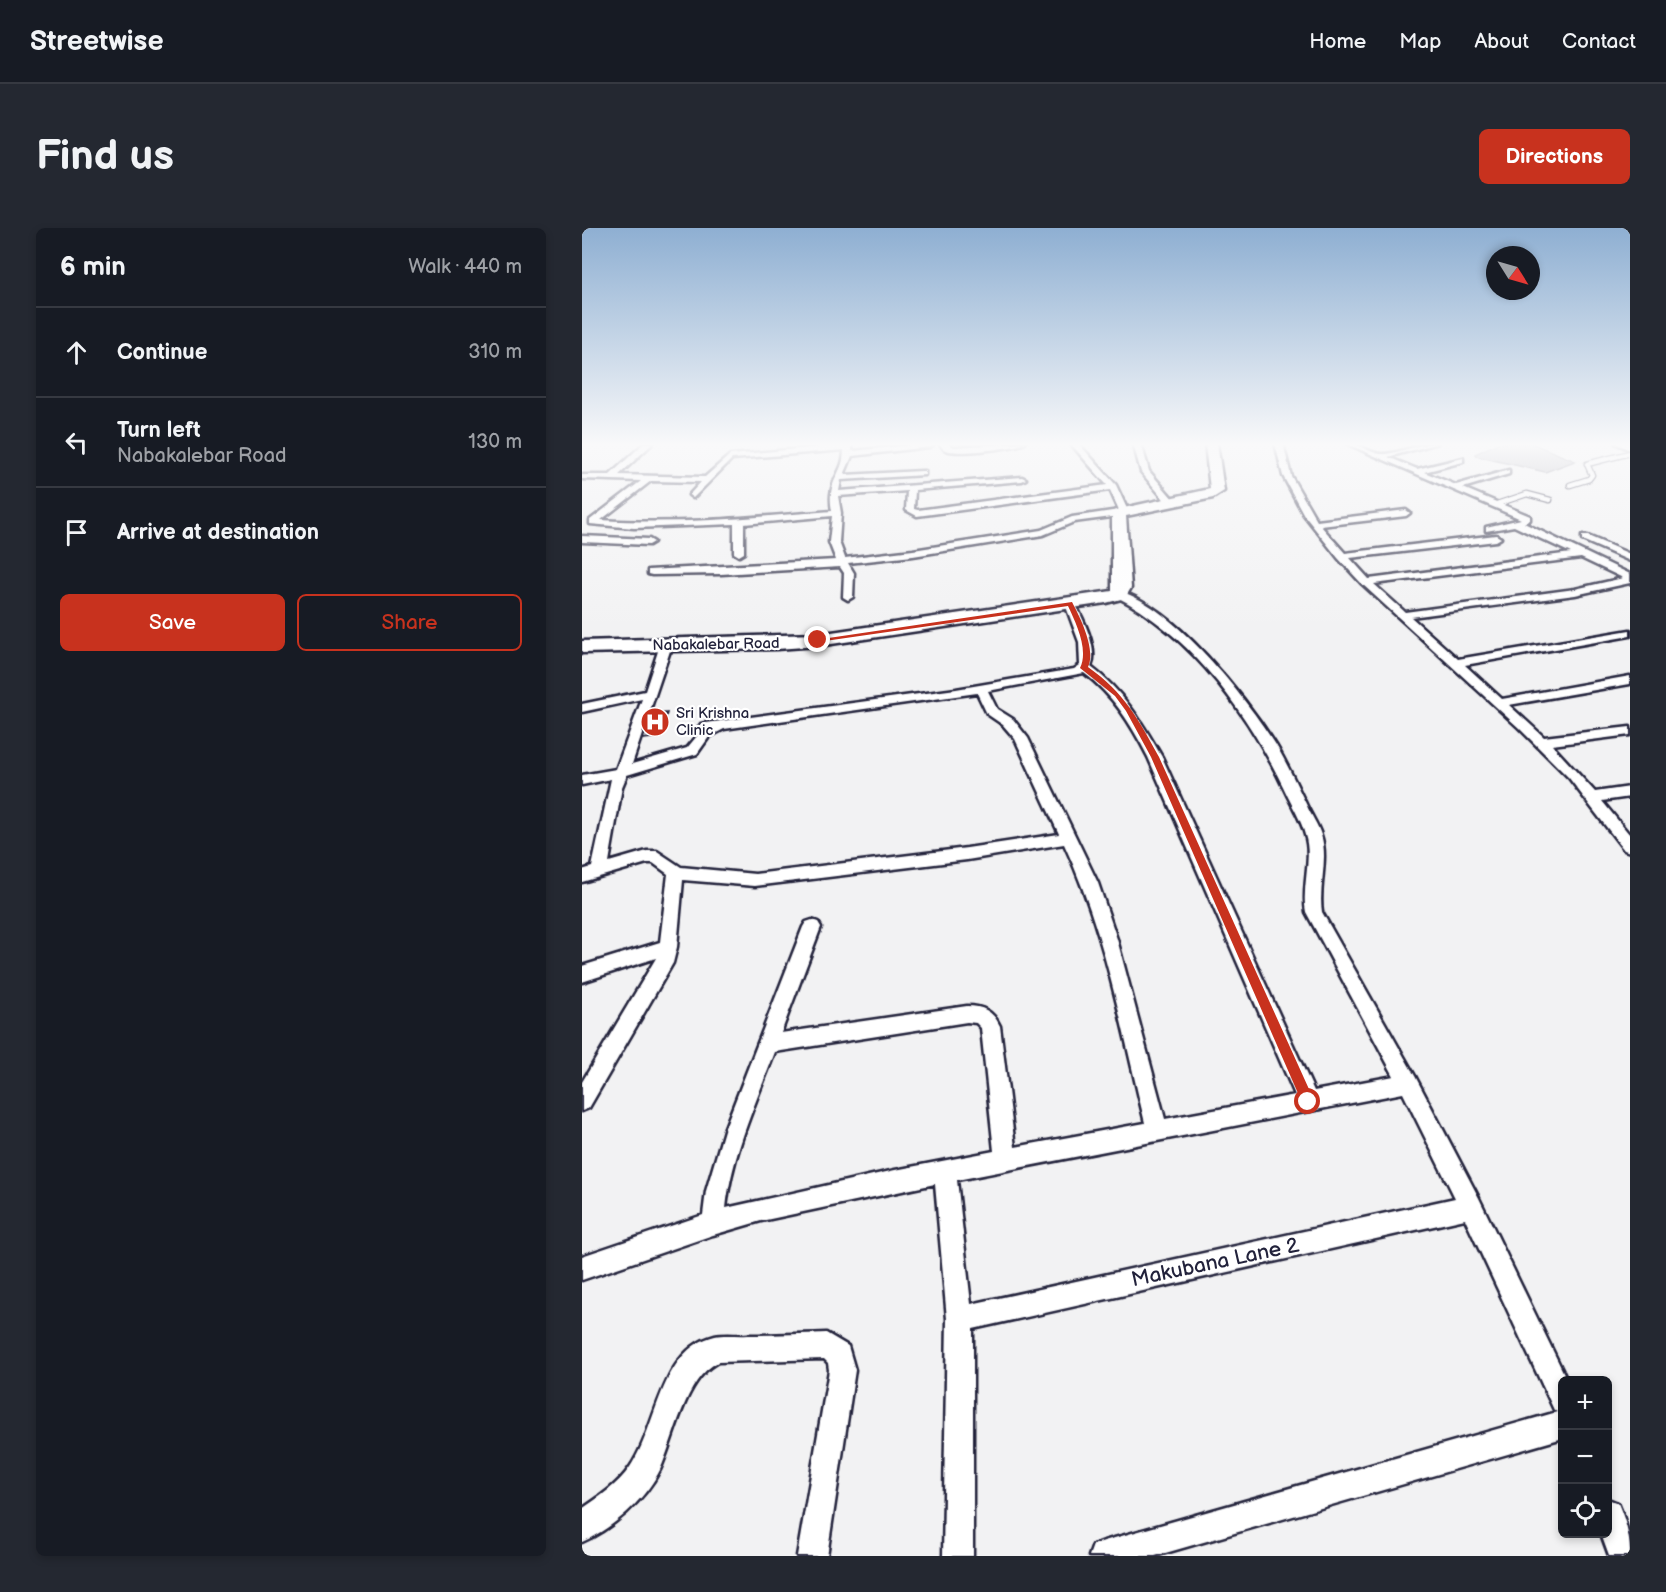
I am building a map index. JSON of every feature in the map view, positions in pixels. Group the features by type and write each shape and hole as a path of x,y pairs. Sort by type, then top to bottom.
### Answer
{"main road":[{"path":"1119,594 1122,588 1121,512 1156,505"},
{"name":"Nabakalebar Road","path":"582,647 777,644 818,640 1070,604 1119,594"}],"street":[{"path":"614,505 593,520 595,523 667,525 837,513"},
{"path":"836,505 834,542 850,578 848,597"},
{"path":"910,505 910,510 917,513 988,505"},
{"path":"652,572 720,571 843,562 932,550 1043,532 1078,518 1121,512 1119,505"},
{"path":"1304,505 1315,524 1341,556 1366,582 1541,742 1593,796 1630,846"},
{"path":"1489,529 1527,520 1499,505"},
{"path":"1315,524 1407,513"},
{"path":"739,521 739,553"},
{"path":"1516,523 1630,579"},
{"path":"584,540 600,524"},
{"path":"1560,544 1597,535"},
{"path":"1341,556 1496,538"},
{"path":"1585,538 1630,558"},
{"path":"584,540 649,542"},
{"path":"1366,582 1582,555"},
{"path":"1404,615 1575,592 1630,579"},
{"path":"1119,594 1146,607 1192,650 1239,703 1269,746 1313,834 1317,847 1310,897 1314,912 1408,1083 1471,1206 1558,1390"},
{"path":"706,727 981,689 1056,677 1084,668 1088,659 1078,621 1070,604"},
{"path":"1454,663 1630,633"},
{"path":"599,871 610,806 666,645"},
{"path":"1084,668 1106,683 1117,694 1130,711 1155,757 1308,1102"},
{"path":"1499,703 1630,680"},
{"path":"981,689 992,711 1008,722 1022,738 1090,883 1108,939 1158,1131"},
{"path":"582,708 649,694"},
{"path":"582,780 622,772 692,751 704,734 721,725"},
{"path":"1541,742 1630,731"},
{"path":"1593,796 1630,792"},
{"path":"582,876 657,856 676,872 731,879 773,878 967,854 1068,838"},
{"path":"582,1101 656,981 664,963 668,947 676,872"},
{"path":"713,1223 717,1191 732,1140 812,927"},
{"path":"582,974 668,947"},
{"path":"768,1044 979,1014 987,1020 990,1026 1006,1160"},
{"path":"582,1268 713,1223 760,1210 1408,1083"},
{"path":"945,1172 960,1319 958,1556"},
{"name":"Makubana Lane 2","path":"960,1319 1471,1206"},
{"path":"582,1527 627,1492 641,1477 654,1456 684,1376 694,1360 706,1351 826,1346 835,1350 841,1357 842,1370 812,1556"},
{"path":"1104,1556 1558,1425"},
{"path":"1612,1524 1624,1556"}],"building":[{"path":"667,713 660,737 643,739 651,715"}],"place":[{"name":"Sri Krishna Clinic","path":"655,722"}],"route":[{"path":"818,640 1070,604 1078,621 1088,659 1084,668 1106,683 1117,694 1130,711 1155,757 1308,1102"}]}
